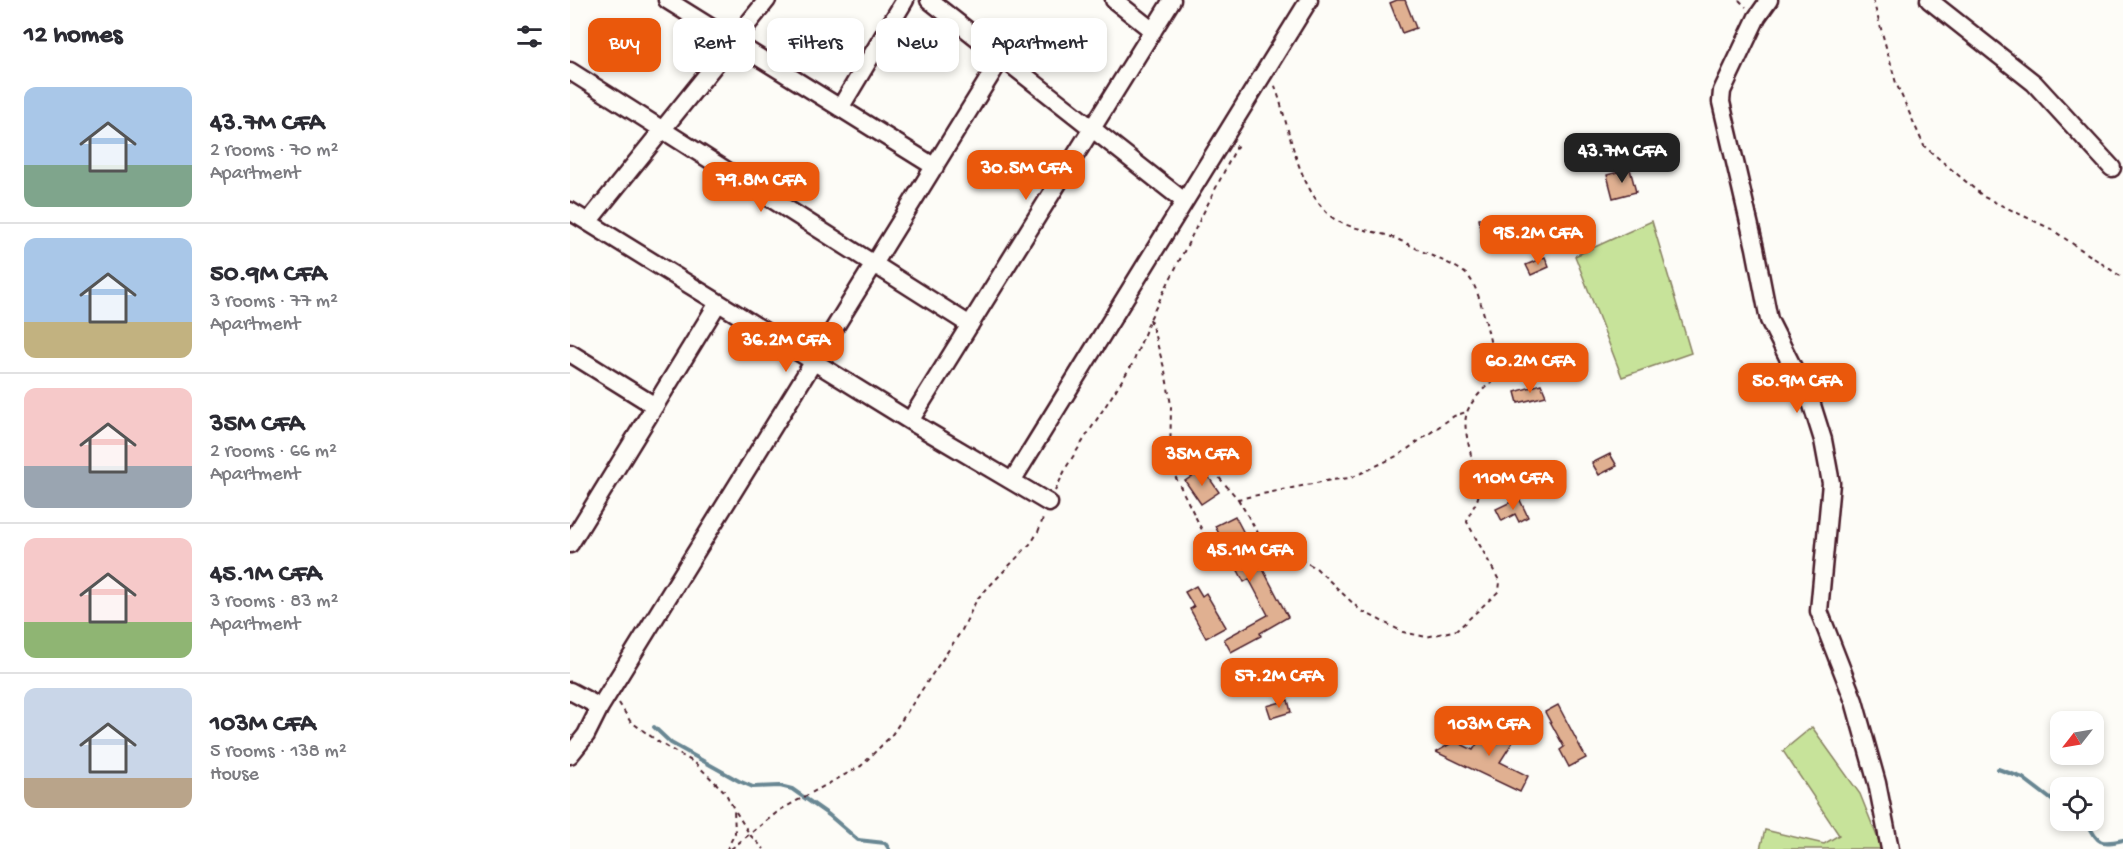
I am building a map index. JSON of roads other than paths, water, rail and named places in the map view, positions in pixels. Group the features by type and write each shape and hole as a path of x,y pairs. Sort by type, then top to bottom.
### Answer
{"street":[{"path":"668,0 697,18"},
{"path":"753,18 767,0"},
{"path":"840,108 905,0"},
{"path":"929,0 971,33"},
{"path":"1114,0 1153,31"},
{"path":"910,421 1172,0"},
{"path":"1012,481 1309,0"},
{"path":"1768,0 1757,17 1722,91 1721,102 1755,248 1769,320 1812,405 1823,440 1831,483 1819,611 1840,661 1863,729 1877,783 1890,849"},
{"path":"1929,0 2034,83 2112,168"},
{"path":"755,54 934,167"},
{"path":"570,71 970,325"},
{"path":"588,222 709,72"},
{"path":"570,754 586,735 604,701 993,72"},
{"path":"1021,72 1185,201"},
{"path":"570,211 910,421 1049,503"},
{"path":"570,544 718,303"},
{"path":"570,353 655,406"},
{"path":"570,691 604,701"}],"waterway":[{"path":"654,727 671,743 739,781 753,787 780,786 792,789 829,815 858,840 885,843 889,849"},
{"path":"1998,769 2023,778 2050,799"},
{"path":"2092,831 2101,841 2123,840"}]}
